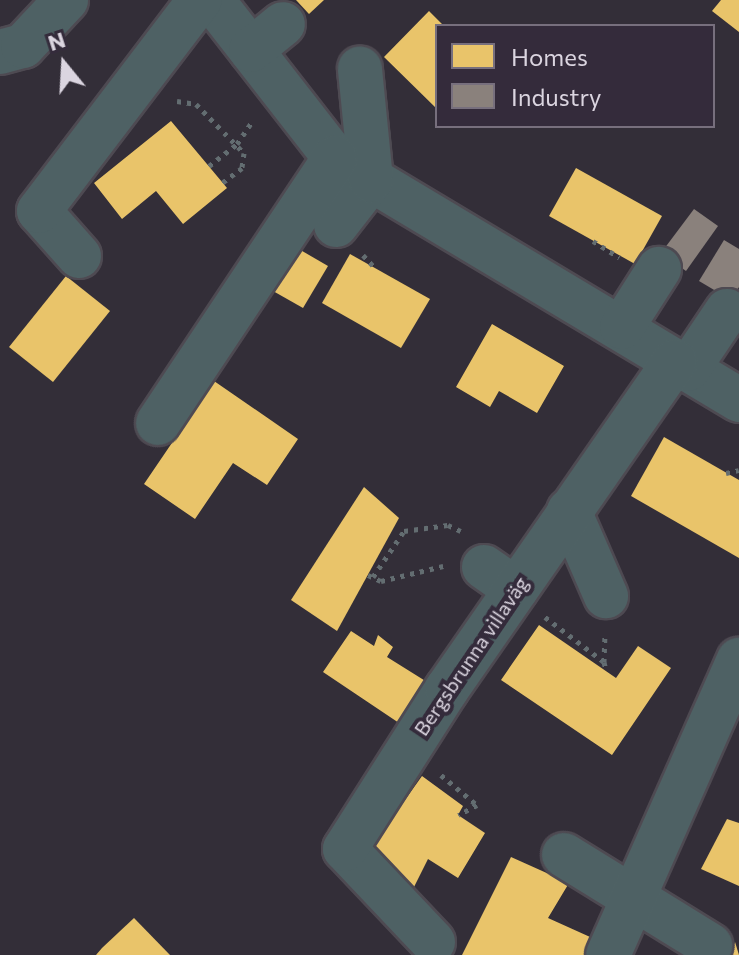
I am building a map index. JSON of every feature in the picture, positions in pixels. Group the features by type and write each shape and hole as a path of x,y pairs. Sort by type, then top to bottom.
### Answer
{"street":[{"path":"0,52 23,46 66,0"},
{"path":"79,256 39,211 200,0"},
{"path":"212,0 270,52 353,169 622,327 739,400"},
{"path":"336,225 353,169 360,69"},
{"path":"158,423 353,169"},
{"path":"622,327 659,269"},
{"name":"Bergsbrunna villaväg","path":"433,942 345,849 410,748 508,575 569,511 681,365 727,311"},
{"path":"569,511 606,596"},
{"path":"608,955 739,660"},
{"path":"564,855 710,945"}],"path":[{"path":"209,166 237,144 270,52"},
{"path":"164,99 196,104 244,153 242,168 222,183"},
{"path":"726,473 739,470"},
{"path":"508,575 443,566 381,581 370,576 404,531 448,525 508,575 538,612 604,662 606,670"},
{"path":"410,748 477,805 458,815"}],"building: Homes":[{"path":"296,0 324,0 309,14"},
{"path":"721,0 739,0 739,32 712,11"},
{"path":"429,11 442,24 435,24 435,107 384,57"},
{"path":"171,121 227,188 183,224 156,191 122,219 94,183"},
{"path":"576,168 662,216 635,264 549,216"},
{"path":"297,248 328,266 303,308 273,291"},
{"path":"350,254 430,299 401,348 322,303"},
{"path":"66,276 110,311 53,382 9,347"},
{"path":"492,324 564,366 537,413 499,391 490,407 456,387"},
{"path":"214,381 298,439 267,485 233,463 195,519 144,484"},
{"path":"664,437 739,480 739,558 631,496"},
{"path":"364,487 399,518 337,631 291,600"},
{"path":"539,625 616,678 638,646 671,668 612,755 501,680"},
{"path":"351,631 374,646 378,635 393,647 387,657 427,682 399,723 323,672"},
{"path":"422,776 463,806 458,815 485,833 458,878 428,859 414,887 368,852"},
{"path":"727,819 739,823 739,886 701,869"},
{"path":"511,857 569,883 548,918 599,941 590,955 462,955"},
{"path":"134,918 170,955 96,955 102,948"},
{"path":"735,942 739,955 730,955"}],"building: Industry":[{"path":"694,209 718,226 686,271 661,253"},
{"path":"724,240 739,249 739,287 731,300 699,281"}]}
